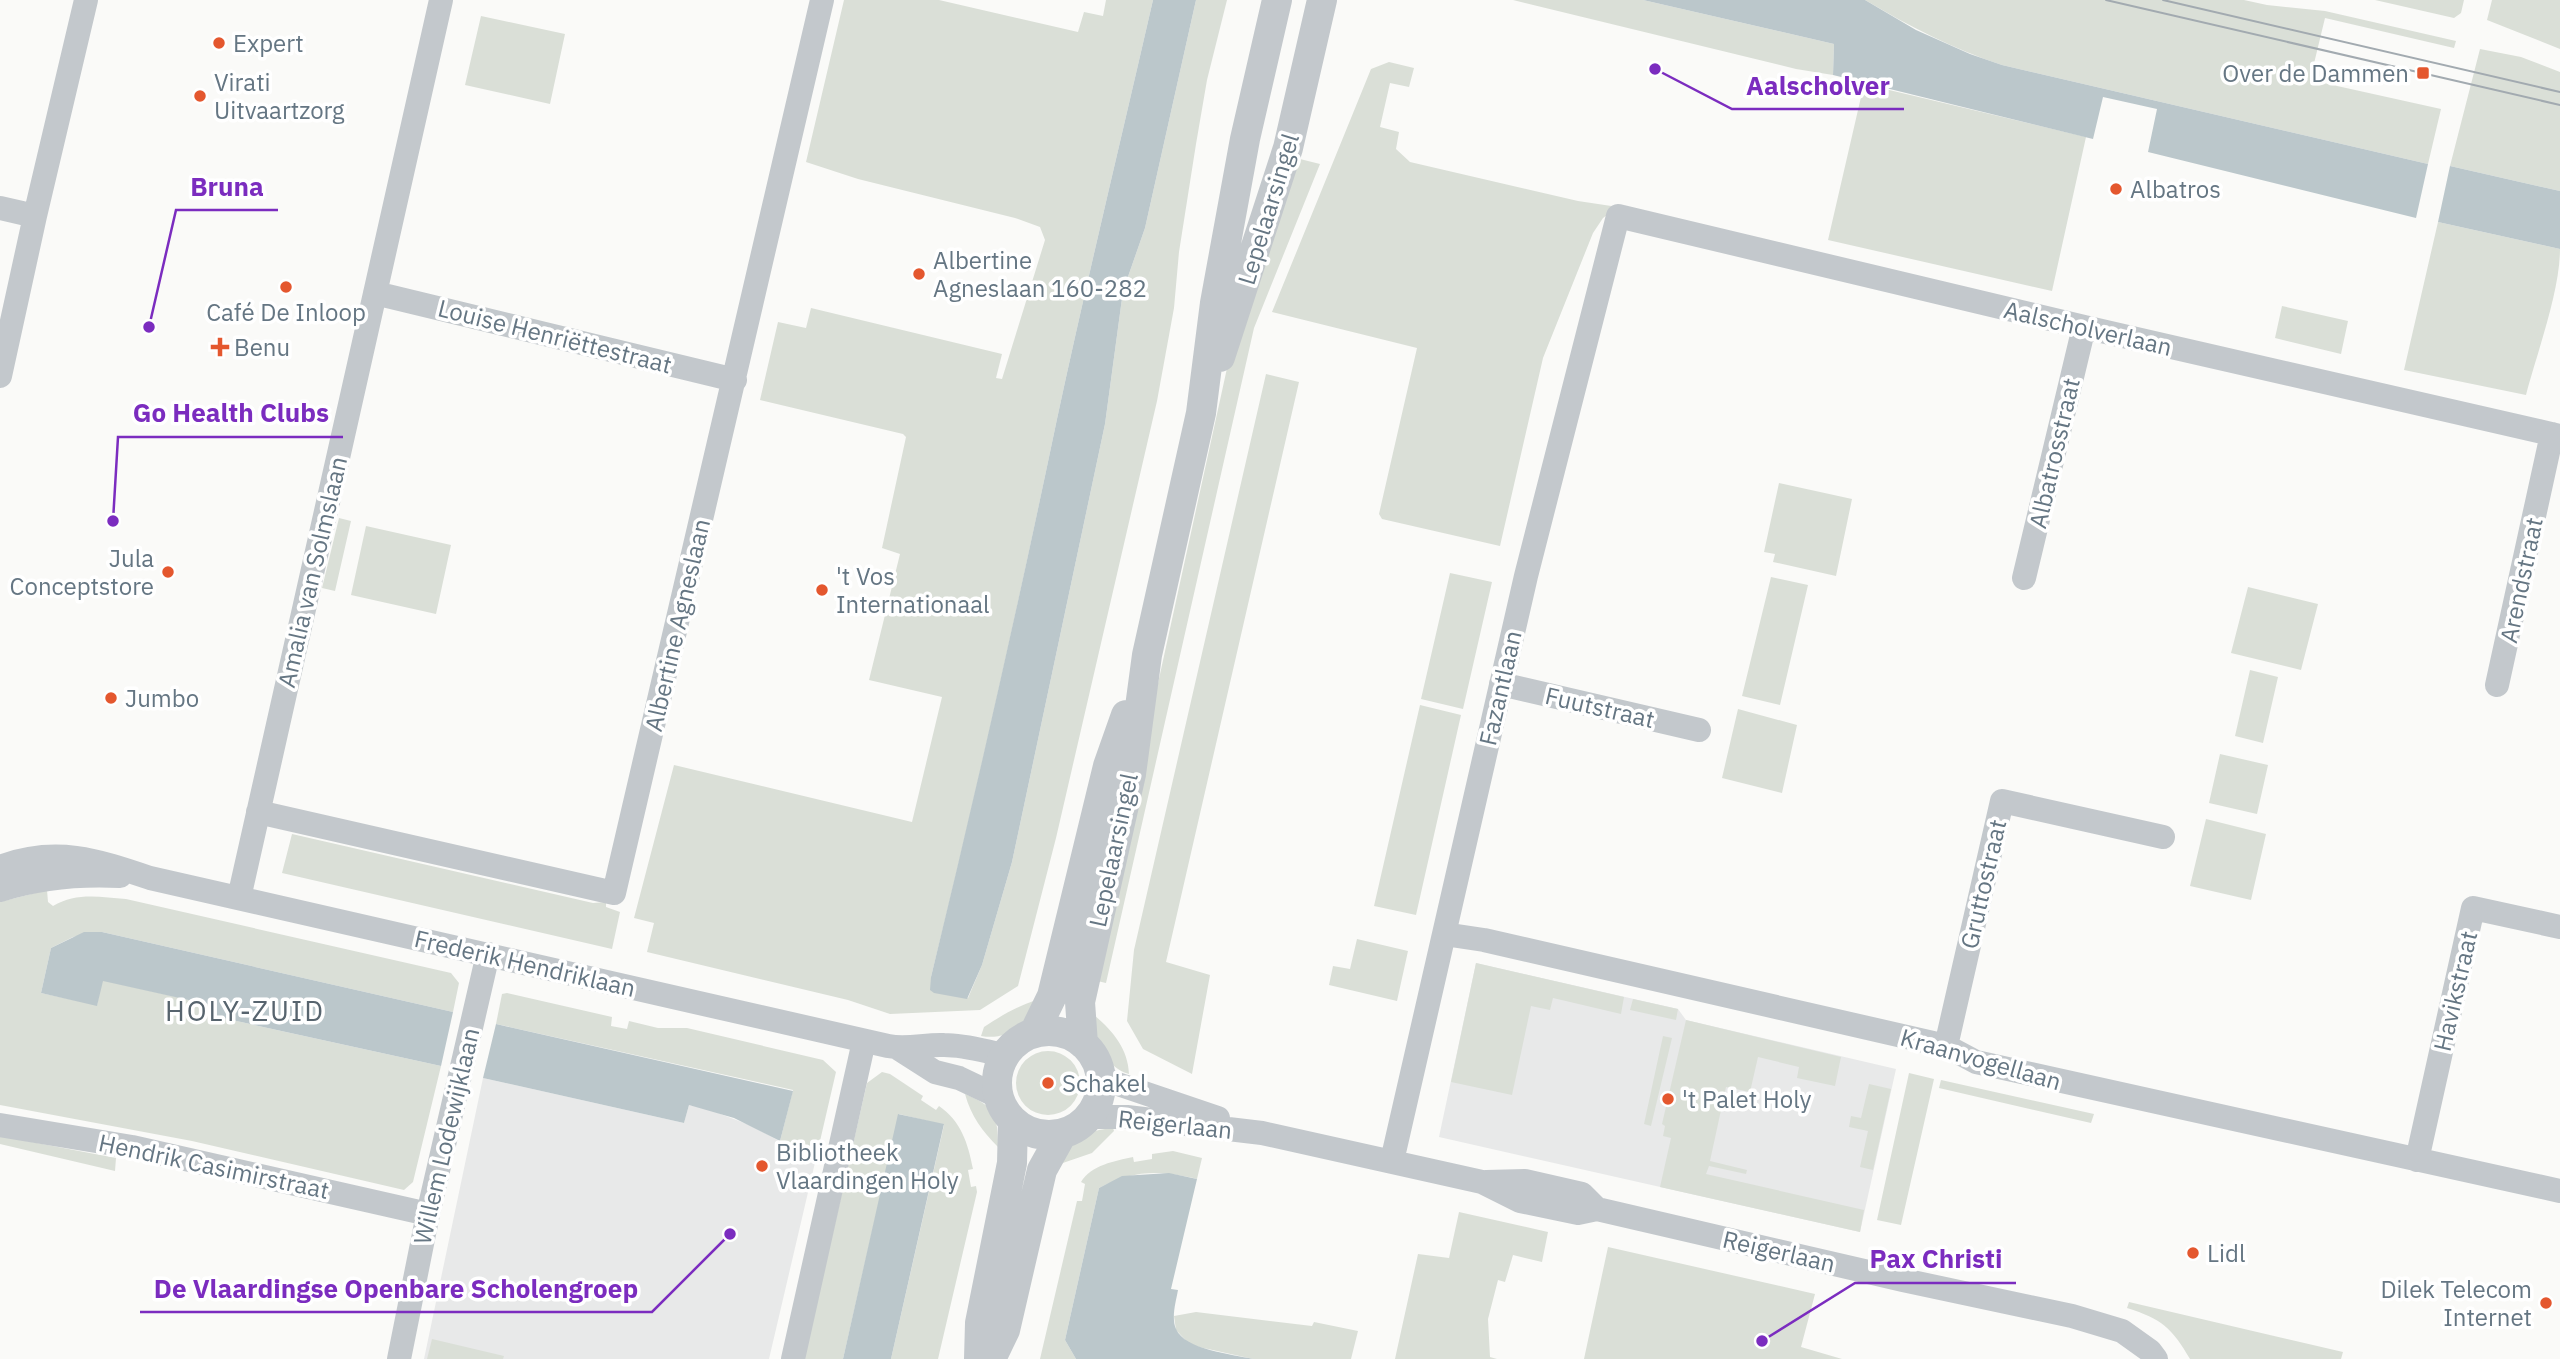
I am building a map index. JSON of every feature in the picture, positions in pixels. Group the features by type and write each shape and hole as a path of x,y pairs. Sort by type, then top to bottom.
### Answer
{"street":[{"path":"0,376 34,216 86,0"},
{"name":"Amalia van Solmslaan","path":"239,898 441,0"},
{"name":"Albertine Agneslaan","path":"258,812 614,893 822,0"},
{"name":"Lepelaarsingel","path":"1083,1044 1080,1002 1131,774 1147,655 1201,413 1215,303 1240,166 1277,0"},
{"name":"Lepelaarsingel","path":"1201,413 1288,148 1322,0"},
{"path":"0,208 34,216"},
{"name":"Aalscholverlaan","path":"1618,216 2084,327 2556,435"},
{"name":"Fazantlaan","path":"1392,1161 1526,576 1618,216"},
{"name":"Louise Henriëttestraat","path":"375,293 735,380"},
{"name":"Albatrosstraat","path":"2024,578 2084,327"},
{"name":"Arendstraat","path":"2497,685 2556,435"},
{"name":"Lepelaarsingel","path":"1034,1033 1052,996 1108,766 1147,655"},
{"name":"Fuutstraat","path":"1501,684 1699,730"},
{"name":"Gruttostraat","path":"1946,1046 2002,801 2163,837"},
{"name":"Frederik Hendriklaan","path":"0,867 35,858 77,857 101,861 150,878 899,1049 941,1044 967,1046 1005,1055"},
{"name":"Frederik Hendriklaan","path":"0,890 24,883 88,876 150,878"},
{"name":"Havikstraat","path":"2417,1160 2473,908 2560,927"},
{"name":"Kraanvogellaan","path":"1444,934 1484,940 1946,1046 1976,1062 2560,1191"},
{"name":"Willem Lodewijklaan","path":"399,1359 428,1214 488,954"},
{"path":"979,1359 980,1323 1012,1163 1006,1110 997,1080 1005,1055 1013,1045 1034,1033 1060,1033 1083,1044 1093,1056 1100,1078 1099,1094 1088,1117 1076,1127 1062,1134 1031,1132 1006,1110"},
{"path":"793,1359 864,1041"},
{"name":"Frederik Hendriklaan","path":"899,1049 935,1072 960,1078 1006,1110"},
{"name":"Reigerlaan","path":"1100,1078 1262,1133"},
{"name":"Reigerlaan","path":"1088,1117 1127,1117 1262,1133 1482,1182 1525,1181 1582,1194 1597,1209 2072,1316 2122,1331 2150,1351 2156,1359"},
{"name":"Hendrik Casimirstraat","path":"0,1125 132,1147 428,1214"},
{"path":"991,1359 1005,1330 1042,1170 1062,1134"}],"shaded area":[{"path":"844,0 939,0 1078,32 1084,12 1103,16 1106,0 1153,0 1080,314 981,768 931,977 968,998 982,965 1012,862 1105,424 1123,291 1145,228 1196,0 1227,0 1207,80 1179,252 1174,308 1157,401 1056,838 1018,986 980,1010 890,1014 848,1000 647,952 654,923 634,918 674,765 912,822 942,697 869,680 900,554 882,548 906,437 903,434 760,400 778,322 806,328 811,308 1002,354 996,378 1002,379 1045,240 1040,227 1015,218 858,179 806,162"},
{"path":"1153,0 1196,0 1145,228 1123,291 1105,424 1012,862 982,965 967,999 934,993 930,990 931,977"},
{"path":"1513,0 1643,0 1834,44 1833,75 1796,69"},
{"path":"1643,0 1865,0 1916,30 2002,65 2428,164 2416,218 2148,152 2157,109 2103,97 2093,139 1833,75 1834,44"},
{"path":"1865,0 2244,0 2325,11 2456,41 2454,48 2325,18 2310,80 2441,109 2428,164 2002,65 1932,36"},
{"path":"2375,0 2464,0 2461,13 2454,18"},
{"path":"2492,0 2560,0 2560,49 2487,20"},
{"path":"481,16 565,34 550,104 465,85"},
{"path":"2480,49 2521,57 2560,72 2560,191 2450,166"},
{"path":"1389,62 1414,68 1409,87 1390,83 1380,127 1399,132 1396,149 1410,162 1578,201 1618,207 1603,218 1593,233 1543,358 1500,546 1382,519 1379,514 1417,348 1272,312 1371,69"},
{"path":"1864,84 2086,137 2052,291 1828,240"},
{"path":"1292,157 1320,164 1254,328 1106,983 1093,980 1231,350"},
{"path":"2450,166 2560,191 2560,249 2438,222"},
{"path":"2438,222 2560,249 2552,303 2526,395 2404,370"},
{"path":"2282,306 2348,321 2341,354 2275,338"},
{"path":"1266,374 1299,382 1166,962 1210,975 1192,1074 1143,1049 1127,1021 1134,950"},
{"path":"1779,483 1852,499 1836,576 1773,562 1775,554 1764,552"},
{"path":"339,518 351,521 335,591 322,588"},
{"path":"366,526 451,545 436,614 351,595"},
{"path":"1450,573 1492,582 1463,709 1421,699"},
{"path":"1771,577 1808,585 1780,705 1742,696"},
{"path":"2248,587 2318,604 2301,670 2231,653"},
{"path":"2250,670 2278,677 2263,743 2235,736"},
{"path":"1420,705 1461,715 1416,915 1374,906"},
{"path":"1738,709 1797,725 1782,793 1722,778"},
{"path":"2220,754 2268,765 2257,814 2209,803"},
{"path":"2206,819 2266,834 2251,900 2190,886"},
{"path":"292,834 593,903 606,902 606,907 620,912 612,949 282,873"},
{"path":"47,890 48,902 53,906 79,897 126,899 451,973 459,983 453,1012 102,932 73,937 51,948 41,993 97,1005 102,980 212,1005 209,1015 441,1066 413,1182 404,1190 192,1141 0,1105 0,902"},
{"path":"84,932 102,932 453,1012 441,1066 209,1015 211,1005 103,981 97,1006 41,993 51,948"},
{"path":"1357,939 1408,951 1397,1001 1329,985 1333,966 1350,969"},
{"name":"'t Palet Holy","path":"1476,963 1678,1009 1686,1020 1896,1069 1860,1232 1439,1137"},
{"path":"1476,963 1624,997 1621,1014 1553,998 1550,1010 1531,1006 1512,1095 1451,1082"},
{"path":"502,994 612,1017 611,1026 627,1029 629,1021 658,1028 687,1028 823,1060 836,1072 817,1154 790,1147 780,1141 793,1090 496,1024"},
{"path":"1633,999 1678,1009 1676,1020 1630,1010"},
{"path":"1037,1000 1028,1016 1016,1028 1000,1036 981,1036 984,1027 1016,1008"},
{"path":"1094,1015 1118,1041 1126,1056 1129,1074 1113,1065 1102,1051"},
{"path":"1686,1020 1841,1057 1835,1086 1797,1078 1799,1067 1758,1057 1750,1092 1726,1087 1710,1161 1747,1170 1746,1174 1709,1166 1706,1174 1864,1210 1860,1232 1660,1187 1671,1138 1663,1136 1665,1126 1662,1124"},
{"path":"496,1024 793,1091 780,1141 734,1118 689,1105 684,1123 483,1078"},
{"path":"1663,1036 1672,1038 1651,1126 1644,1124"},
{"path":"1048,1051 1066,1057 1074,1065 1080,1083 1074,1101 1066,1109 1048,1115 1030,1109 1022,1101 1016,1083 1022,1065 1030,1057"},
{"path":"882,1072 890,1074 923,1096 921,1100 936,1110 939,1106 947,1112 966,1142 973,1169 968,1170 971,1187 976,1186 977,1192 938,1359 891,1359 944,1125 899,1114 843,1359 804,1359 867,1083"},
{"path":"1909,1073 1934,1079 1901,1225 1877,1220"},
{"path":"483,1078 684,1123 689,1105 705,1108 752,1126 790,1147 817,1154 769,1359 424,1359"},
{"path":"1941,1080 2094,1114 2091,1123 1939,1088"},
{"path":"1869,1084 1891,1089 1873,1170 1860,1167 1868,1131 1849,1127 1851,1116 1861,1118"},
{"path":"965,1094 983,1103 993,1113 998,1147 978,1123"},
{"path":"898,1114 944,1124 891,1359 843,1359"},
{"path":"1113,1128 1114,1131 1092,1153 1057,1165 1066,1149 1079,1138 1095,1131"},
{"path":"0,1136 116,1158 115,1171 0,1144"},
{"path":"1173,1151 1202,1158 1197,1179 1147,1173 1099,1188 1065,1340 1076,1359 1040,1359 1077,1201 1082,1201 1085,1184 1081,1182 1091,1171 1104,1165 1133,1157 1134,1162 1152,1159 1152,1154"},
{"path":"1169,1173 1197,1179 1171,1289 1178,1290 1174,1315 1176,1329 1189,1342 1199,1346 1253,1359 1076,1359 1065,1340 1099,1188 1122,1176"},
{"path":"1459,1212 1548,1232 1542,1262 1513,1255 1505,1282 1498,1280 1488,1319 1490,1357 1497,1359 1395,1359 1418,1254 1449,1258"},
{"path":"1608,1247 1815,1294 1801,1347 1842,1359 1584,1359"},
{"path":"2129,1302 2343,1352 2341,1359 2190,1359 2165,1326 2149,1316 2127,1308"},
{"path":"1196,1312 1312,1326 1314,1322 1358,1331 1351,1359 1253,1359 1190,1345 1176,1330 1174,1316"},
{"path":"432,1339 504,1356 503,1359 427,1359"}],"tram line":[{"path":"2106,0 2560,105"},
{"path":"2163,0 2560,92"}],"place":[{"name":"Expert","path":"219,43"},
{"name":"Aalscholver","path":"1655,69"},
{"name":"Over de Dammen","path":"2423,73"},
{"name":"Virati Uitvaartzorg","path":"200,96"},
{"name":"Albatros","path":"2116,189"},
{"name":"Albertine Agneslaan 160-282","path":"919,274"},
{"name":"Café De Inloop","path":"286,287"},
{"name":"Bruna","path":"149,327"},
{"name":"Benu","path":"220,347"},
{"name":"Go Health Clubs","path":"113,521"},
{"name":"Jula Conceptstore","path":"168,572"},
{"name":"'t Vos Internationaal","path":"822,590"},
{"name":"Jumbo","path":"111,698"},
{"name":"Schakel","path":"1048,1083"},
{"name":"'t Palet Holy","path":"1668,1099"},
{"name":"Bibliotheek Vlaardingen Holy","path":"762,1166"},
{"name":"De Vlaardingse Openbare Scholengroep","path":"730,1234"},
{"name":"Lidl","path":"2193,1253"},
{"name":"Dilek Telecom Internet","path":"2546,1303"},
{"name":"Pax Christi","path":"1762,1341"}],"district":[{"name":"HOLY-ZUID","path":"245,1010"}]}
